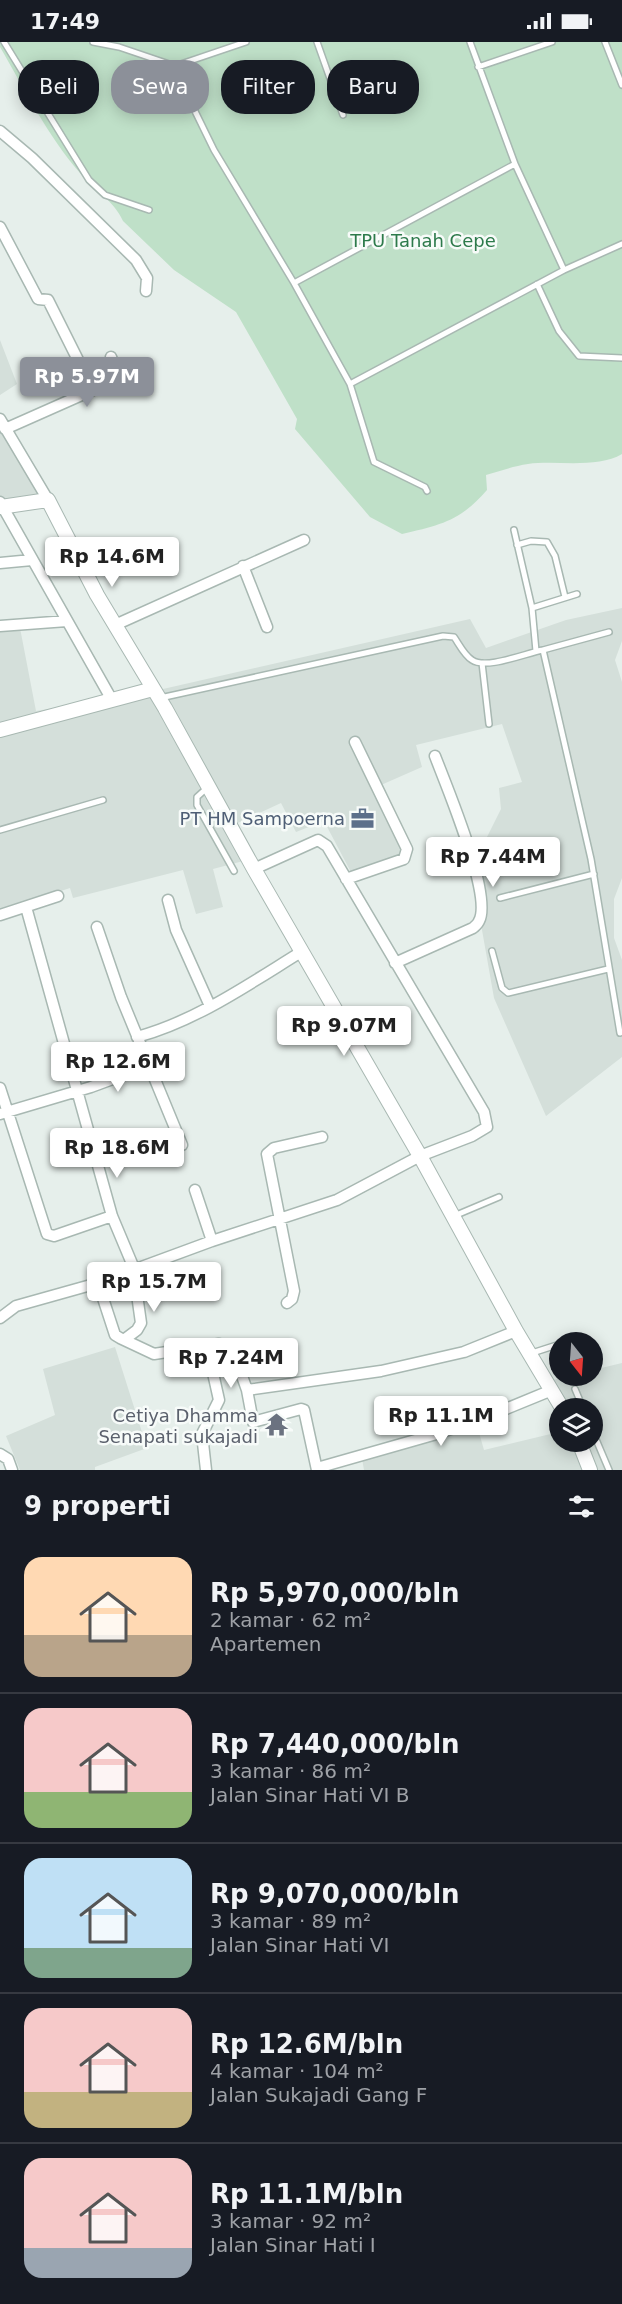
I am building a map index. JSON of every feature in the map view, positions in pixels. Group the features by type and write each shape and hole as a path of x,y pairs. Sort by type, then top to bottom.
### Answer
{"street":[{"path":"0,130 32,158 136,260 147,278 146,291"},
{"path":"0,227 38,299 48,300 93,390"},
{"path":"111,357 118,376 93,390 3,424 48,500 115,625 301,952 420,1156 516,1331 556,1398"},
{"path":"48,500 1,505 112,699"},
{"path":"115,625 304,540"},
{"path":"0,563 32,560"},
{"path":"243,566 267,627"},
{"path":"0,626 67,621"},
{"path":"0,730 136,693 156,694"},
{"path":"346,879 404,859 407,849 355,742"},
{"path":"395,963 473,928 480,921 478,875 435,756"},
{"path":"0,1318 16,1306 98,1283 212,1241 336,1200 420,1156 472,1136 487,1127 484,1112 327,846 318,840 254,869"},
{"path":"0,915 58,896"},
{"path":"168,900 176,930 210,1006"},
{"path":"26,907 112,1216 133,1270 141,1323 137,1330 126,1339"},
{"path":"97,927 118,991 182,1145"},
{"path":"137,1037 157,1032 210,1006 301,952"},
{"path":"3,1113 148,1066"},
{"path":"0,1088 3,1113 46,1234 54,1236 112,1216"},
{"path":"286,1303 292,1299 294,1291 267,1154 274,1148 322,1137"},
{"path":"195,1190 212,1241"},
{"path":"98,1283 115,1335 154,1354 219,1344 231,1348 247,1390 253,1422 304,1410 317,1469 440,1433 552,1390"},
{"path":"247,1390 391,1369 464,1352 516,1331"},
{"path":"206,1470 201,1434 219,1400 207,1346"},
{"path":"583,1452 590,1470"},
{"path":"0,1455 8,1459 12,1470"}],"lane":[{"path":"4,42 89,180 105,195 149,210"},
{"path":"93,42 120,47 158,60"},
{"path":"193,60 246,42"},
{"path":"317,42 343,115"},
{"path":"470,42 515,164 564,270"},
{"path":"478,67 552,42"},
{"path":"605,42 622,85"},
{"path":"196,114 214,150 294,284 350,384 374,462 425,487 427,491"},
{"path":"294,284 515,164"},
{"path":"350,384 564,270 622,244"},
{"path":"537,284 559,331 579,356 622,358"},
{"path":"513,530 594,874 620,1033"},
{"path":"517,545 531,541 547,542 555,556 565,597"},
{"path":"531,608 577,594"},
{"path":"156,694 443,636 454,637 469,658 482,663 495,662 609,632"},
{"path":"482,663 482,679 489,724"},
{"path":"208,787 197,797 197,805 234,871"},
{"path":"0,830 103,800"},
{"path":"500,898 594,874"},
{"path":"492,951 502,988 508,993 608,969"},
{"path":"453,1216 499,1197"},
{"path":"530,1353 549,1347"},
{"path":"575,1389 579,1398"},
{"path":"601,1452 609,1470"}],"shaded area":[{"path":"0,340 17,384 0,395"},
{"path":"0,413 43,498 0,508"},
{"path":"622,608 622,641 615,660 622,682 622,878 614,899 614,938 622,960 622,1057 546,1116 494,998 482,930 485,841 501,809 499,788 522,782 502,724 416,745 422,767 381,785 409,851 353,876 324,821 296,832 281,803 229,827 247,860 213,869 223,907 196,914 183,870 73,898 70,888 0,911 0,630 20,628 36,711 163,689 470,619 486,648 566,620"},
{"path":"115,1347 147,1448 95,1467 95,1470 20,1470 6,1436 55,1415 43,1369"},
{"path":"622,1363 622,1470 364,1470 361,1453 476,1422 484,1450 549,1434 549,1452 603,1452 603,1398 556,1398 550,1386 603,1386 603,1368"}],"green space":[{"name":"TPU Tanah Cepe","path":"0,42 622,42 622,454 612,459 589,463 528,464 486,475 487,490 468,509 449,520 416,531 402,534 370,517 295,429 297,419 236,312 174,270 123,221 109,201 68,158 38,114 99,114 99,60 18,60 18,79 0,47"}],"place":[{"name":"PT HM Sampoerna","path":"363,818"},
{"name":"Cetiya Dhamma Senapati sukajadi","path":"276,1425"}]}
